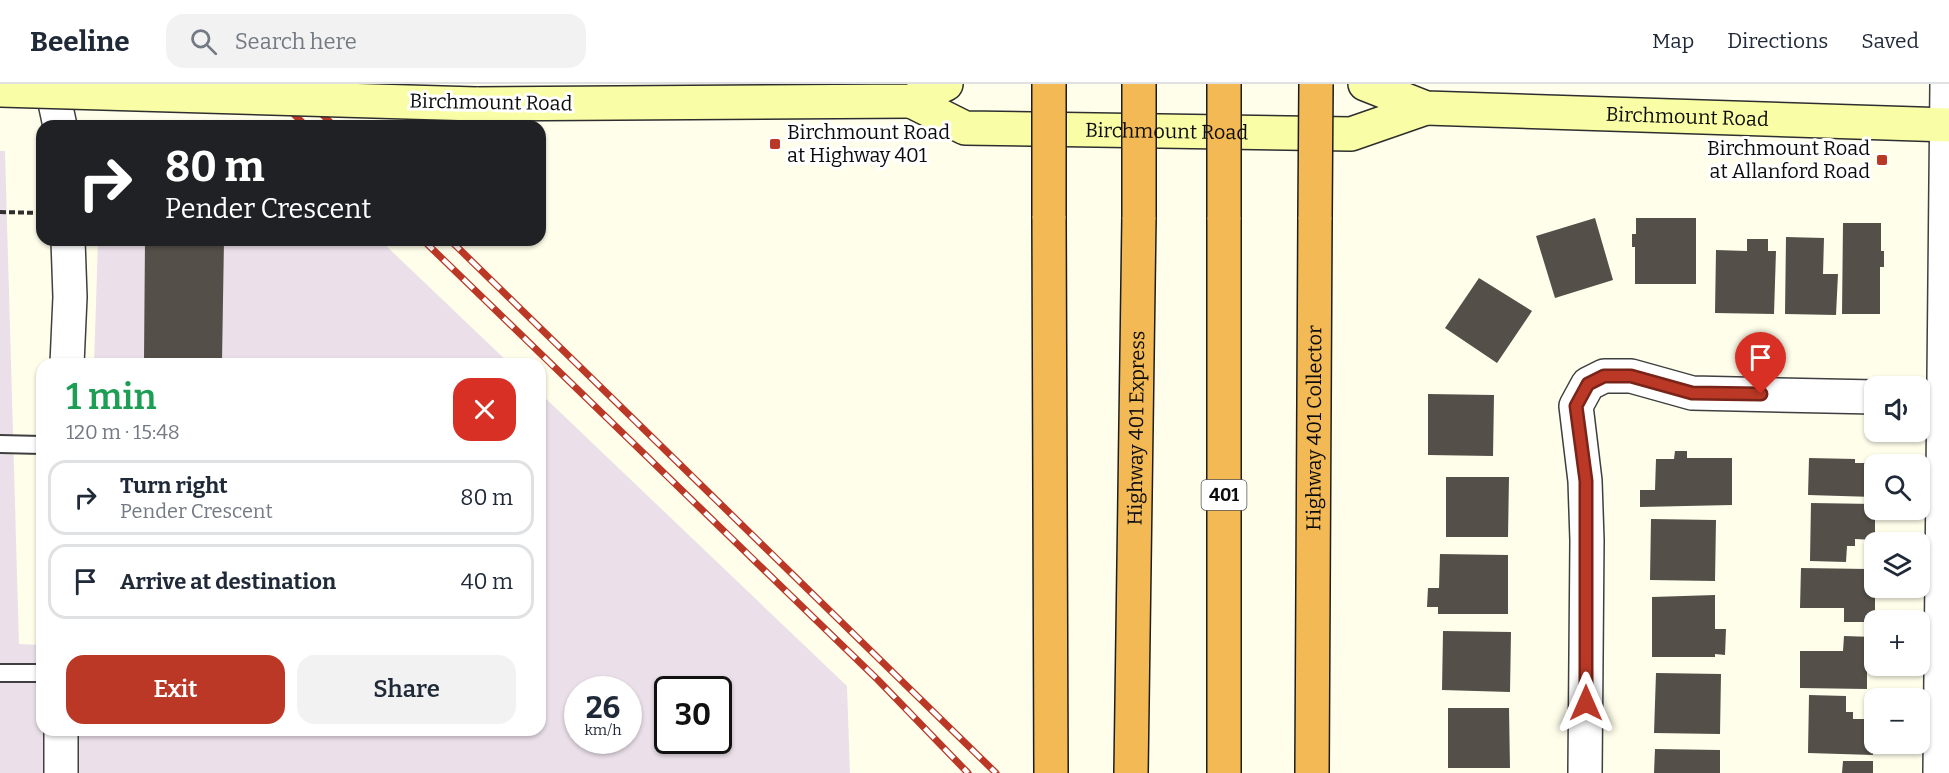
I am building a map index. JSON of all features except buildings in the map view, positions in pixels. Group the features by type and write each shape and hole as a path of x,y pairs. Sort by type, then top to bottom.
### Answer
{"highway":[{"path":"1049,84 1051,772"},
{"name":"Highway 401 Express","path":"1131,773 1139,84"},
{"name":"401","path":"1224,84 1224,773"},
{"name":"Highway 401 Collector","path":"1312,773 1316,84"}],"main road":[{"name":"Birchmount Road","path":"0,90 476,104 911,101 946,84"},
{"name":"Birchmount Road","path":"1365,84 1426,108 1947,125"},
{"name":"Birchmount Road","path":"911,101 965,128 1316,134 1351,134 1426,108"}],"street":[{"path":"51,84 59,120"},
{"path":"1940,773 1931,398 1947,125 1947,84"},
{"path":"67,358 70,297 68,246"},
{"path":"1585,773 1586,481 1576,406 1588,384 1604,376 1631,376 1692,393 1864,397"},
{"path":"61,773 62,736"}],"lane":[{"path":"0,444 36,445"},
{"path":"0,673 36,673"}],"path":[{"path":"0,212 36,213"}],"shaded area":[{"path":"0,151 5,151 19,644 36,645 36,736 546,736 546,399 847,686 850,773 0,773"},
{"path":"98,246 386,246 504,358 94,358"}],"railway":[{"path":"263,84 300,120"},
{"path":"292,84 328,120"},
{"path":"429,246 545,358"},
{"path":"456,246 996,773"},
{"path":"546,359 878,680 968,773"}],"place":[{"name":"Birchmount Road at Highway 401","path":"775,144"},
{"name":"Birchmount Road at Allanford Road","path":"1882,160"}],"route":[{"path":"1586,703 1586,481 1576,406 1588,384 1604,376 1631,376 1655,385 1692,393 1761,394"}]}
